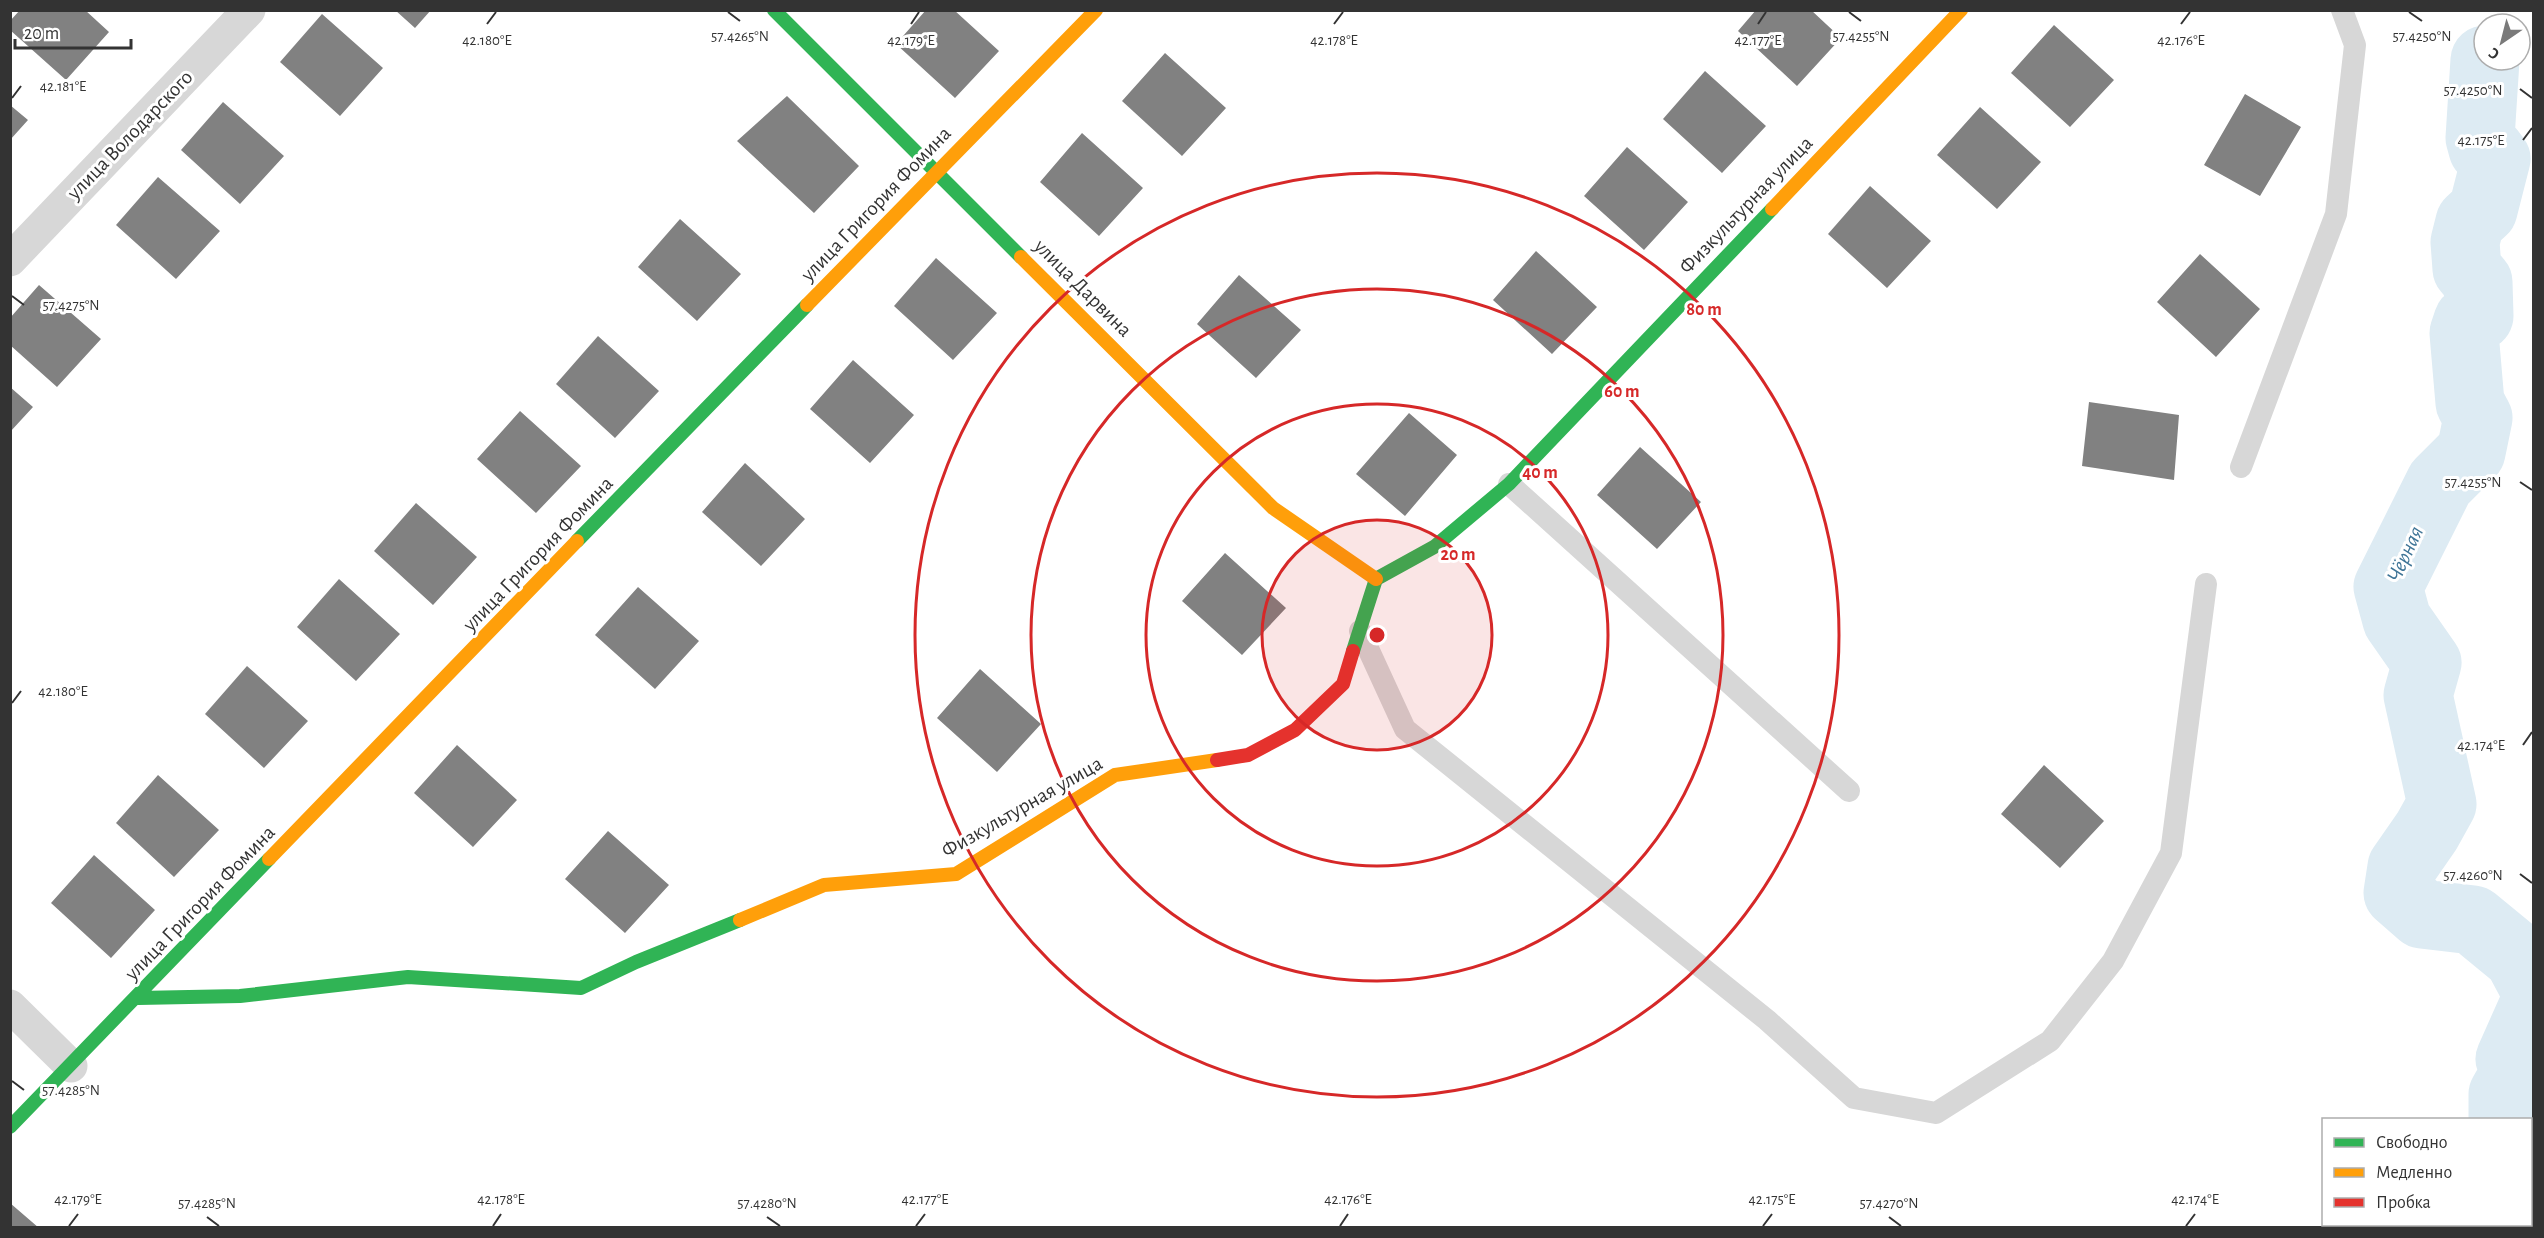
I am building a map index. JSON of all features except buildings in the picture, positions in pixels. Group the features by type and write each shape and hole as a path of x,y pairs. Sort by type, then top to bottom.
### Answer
{"street":[{"name":"улица Володарского","path":"10,260 249,10"},
{"name":"улица Дарвина","path":"774,10 1273,508 1376,579"},
{"name":"улица Григория Фомина","path":"10,1127 138,998 936,171 1096,10"},
{"name":"Физкультурная улица","path":"138,998 240,996 408,977 581,988 636,962 824,885 956,874 1115,775 1248,755 1295,730 1343,684 1376,579 1434,546 1509,484 1961,10"},
{"path":"10,1006 70,1066"}],"lane":[{"path":"2241,467 2336,213 2355,45 2342,10"},
{"path":"1509,484 1849,791"},
{"path":"1360,631 1405,729 1767,1020 1854,1098 1936,1113 2050,1041 2113,961 2171,853 2205,584"}],"waterway":[{"name":"Чёрная","path":"2484,72 2480,138 2483,149 2490,151 2496,159 2483,210 2470,222 2465,242 2467,269 2478,282 2479,316 2468,321 2464,333 2470,403 2478,418 2471,452 2440,483 2388,587 2397,620 2427,663 2418,695 2442,804 2427,831 2402,867 2398,893 2422,914 2473,920 2518,957 2534,987"},
{"name":"Чёрная","path":"2503,1118 2503,1094 2515,1073 2510,1059 2534,1005"}],"traffic: fast":[{"path":"774,10 1021,257"},
{"path":"1353,651 1376,579 1434,547 1509,484 1772,209"},
{"path":"577,541 807,305"},
{"path":"10,1127 269,859"},
{"path":"138,998 240,996 408,977 581,988 636,962 740,920"}],"traffic: slow":[{"path":"807,305 1096,10"},
{"path":"1772,209 1961,10"},
{"path":"1021,257 1273,508 1376,579"},
{"path":"269,859 577,541"},
{"path":"740,920 824,885 956,874 1115,775 1217,760"}],"traffic: jam":[{"path":"1217,760 1248,755 1295,730 1343,684 1353,651"}]}
